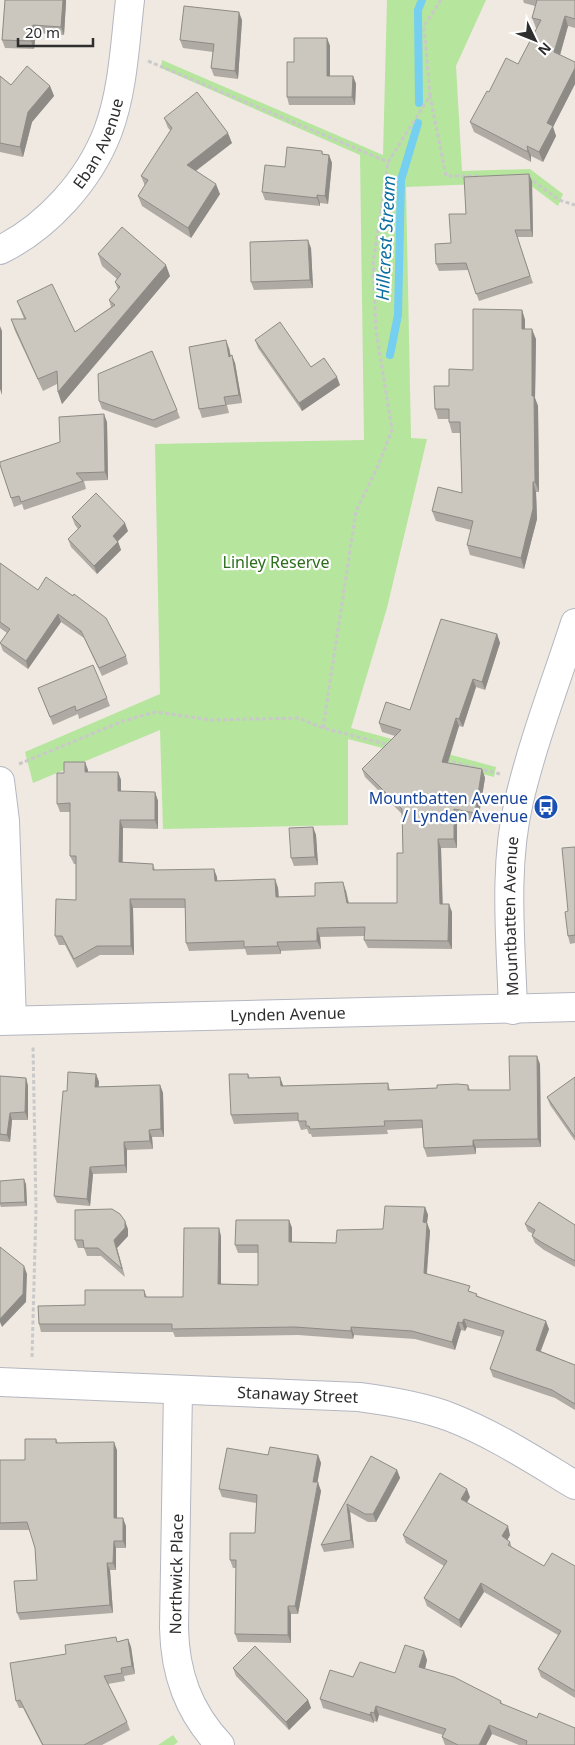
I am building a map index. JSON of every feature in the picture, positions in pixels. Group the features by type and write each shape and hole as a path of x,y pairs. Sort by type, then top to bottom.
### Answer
{"street":[{"name":"Eban Avenue","path":"0,250 34,228 60,206 94,160 108,132 116,100 130,0"},
{"name":"Mountbatten Avenue","path":"513,1010 510,874 514,828 525,781 575,623"},
{"path":"6,1020 5,821 7,773"},
{"name":"Lynden Avenue","path":"6,1020 513,1010 575,1007"},
{"name":"Stanaway Street","path":"0,1382 360,1397 407,1404 449,1416 479,1430 575,1485"},
{"name":"Northwick Place","path":"178,1390 174,1628 176,1657 182,1682 191,1705 198,1718 220,1745"}],"path":[{"path":"441,0 424,26 430,96 446,176 483,176"},
{"path":"143,58 388,162"},
{"path":"323,728 356,510 378,466 392,430 376,330 373,262 388,162 430,96"},
{"path":"521,177 530,177 559,200 575,205"},
{"path":"7,773 123,721 156,712 211,720 298,718 323,728 397,747"},
{"path":"443,760 508,776"},
{"path":"32,1360 36,1209 33,1037"}],"green space":[{"name":"Linley Reserve","path":"387,0 486,0 456,66 462,171 530,169 563,194 558,206 526,182 406,187 411,438 427,439 387,608 351,728 496,767 494,777 348,739 348,825 163,829 160,730 33,783 25,752 160,694 155,444 364,440 360,155 161,68 162,60 383,155"},
{"path":"173,1735 178,1742 174,1745 158,1745"}],"building":[{"path":"5,0 63,0 61,27 33,25 31,41 2,40"},
{"path":"537,0 575,0 575,19 565,16 554,52 575,62 575,68 547,123 553,126 539,152 527,146 528,152 470,122 487,91 489,92 506,58 518,64 541,20 532,18"},
{"path":"184,6 239,12 235,71 211,68 214,44 180,40"},
{"path":"294,38 327,38 327,76 353,76 352,97 287,97 287,62 294,62"},
{"path":"27,66 50,86 28,112 20,147 0,143 0,76 11,85"},
{"path":"197,92 228,133 187,165 216,184 188,228 138,196 148,180 141,176 172,128 164,118"},
{"path":"287,147 322,151 322,154 329,155 325,196 317,195 317,198 262,192 265,165 285,167"},
{"path":"529,174 531,230 515,230 530,276 476,294 466,263 436,264 435,244 451,243 449,214 466,214 464,177"},
{"path":"122,227 166,265 58,392 57,371 38,379 11,319 26,319 17,301 52,284 75,332 115,305 109,300 120,287 115,282 121,274 98,254"},
{"path":"308,240 310,280 251,282 250,242"},
{"path":"473,309 522,310 522,329 532,329 535,482 533,482 533,509 521,558 467,545 473,521 432,511 438,487 462,493 460,422 449,422 449,409 435,409 434,386 449,386 449,369 473,370"},
{"path":"280,322 311,367 324,358 337,377 299,403 255,340"},
{"path":"226,340 229,357 232,355 239,395 224,397 226,405 199,409 189,347"},
{"path":"152,351 177,410 153,420 99,401 98,374"},
{"path":"104,414 105,472 76,473 83,481 21,502 19,496 11,498 0,462 60,442 59,417"},
{"path":"96,493 125,523 113,536 118,542 94,566 68,539 81,526 72,517"},
{"path":"0,563 38,590 46,577 73,596 74,594 106,618 126,656 99,668 81,631 58,614 26,661 0,643 10,629 0,622"},
{"path":"441,619 497,634 482,682 473,679 459,719 456,718 442,762 482,769 475,813 454,809 454,839 438,839 440,904 449,904 448,941 364,940 365,927 317,928 317,941 277,942 278,946 244,947 244,941 186,943 185,899 130,899 131,946 97,946 74,959 62,936 55,936 56,899 76,900 76,856 70,856 70,803 57,804 57,773 64,773 64,762 85,762 85,772 118,772 118,791 155,792 155,820 120,820 119,862 153,864 153,870 214,869 215,881 275,879 276,897 315,896 315,883 343,882 347,903 397,903 397,853 403,853 402,809 362,769 401,730 379,723 386,702 410,710"},
{"path":"93,665 107,698 76,711 75,706 50,717 38,688"},
{"path":"313,827 315,857 291,858 289,828"},
{"path":"575,847 575,935 568,936 565,912 568,911 562,848"},
{"path":"509,1056 537,1056 538,1139 473,1140 473,1146 424,1148 422,1120 384,1121 385,1126 310,1129 309,1126 306,1126 306,1121 298,1121 298,1113 231,1115 229,1074 248,1074 248,1078 280,1077 281,1086 388,1083 388,1090 437,1088 437,1085 457,1084 468,1085 468,1090 510,1090"},
{"path":"68,1072 96,1074 95,1087 160,1085 161,1129 149,1130 150,1141 124,1142 125,1165 90,1167 87,1199 54,1196 63,1091 67,1091"},
{"path":"0,1076 26,1078 25,1112 10,1113 7,1135 0,1134"},
{"path":"575,1077 575,1137 547,1097"},
{"path":"24,1179 25,1202 0,1203 0,1181"},
{"path":"539,1202 575,1225 575,1261 532,1236 535,1230 525,1224"},
{"path":"385,1206 425,1207 423,1222 427,1223 424,1273 470,1286 468,1291 477,1294 476,1296 546,1321 536,1350 575,1365 575,1404 552,1390 490,1369 504,1331 464,1319 462,1323 458,1322 452,1342 412,1331 351,1327 351,1331 295,1327 172,1329 172,1324 39,1324 38,1306 85,1305 85,1290 144,1290 145,1297 183,1297 184,1228 219,1228 218,1284 258,1285 258,1245 235,1245 236,1220 289,1220 289,1242 336,1243 337,1230 383,1229"},
{"path":"112,1209 120,1214 125,1221 125,1228 114,1240 122,1269 98,1248 84,1248 83,1240 75,1240 75,1210"},
{"path":"0,1247 24,1266 23,1294 0,1319"},
{"path":"25,1439 56,1439 56,1443 114,1442 114,1518 123,1518 123,1541 114,1541 113,1563 107,1563 110,1605 17,1613 14,1581 37,1580 35,1548 27,1522 0,1523 0,1460 25,1460"},
{"path":"270,1447 318,1455 313,1482 318,1482 295,1606 288,1606 288,1635 235,1634 236,1560 230,1560 230,1533 255,1533 257,1495 219,1489 227,1448 268,1455"},
{"path":"371,1456 397,1470 373,1514 365,1514 347,1504 351,1540 321,1545"},
{"path":"440,1473 467,1489 461,1499 508,1526 502,1536 510,1542 508,1545 544,1566 552,1553 575,1566 575,1691 538,1669 561,1631 481,1583 459,1620 424,1598 447,1561 403,1535"},
{"path":"116,1637 117,1642 128,1639 132,1666 121,1668 122,1673 104,1676 127,1722 84,1745 43,1745 20,1700 16,1701 10,1663 66,1654 65,1645"},
{"path":"405,1645 424,1651 419,1667 454,1677 501,1701 500,1703 537,1718 539,1713 575,1728 575,1745 526,1745 527,1741 489,1725 479,1745 458,1745 442,1737 446,1729 376,1706 374,1713 371,1712 370,1715 320,1699 330,1670 353,1677 360,1662 395,1673"},
{"path":"255,1646 308,1700 286,1722 233,1668"}],"waterway":[{"name":"Hillcrest Stream","path":"419,103 418,10 422,0"},
{"name":"Hillcrest Stream","path":"390,355 398,315 401,180 418,123"}],"place":[{"name":"Mountbatten Avenue / Lynden Avenue","path":"546,807"}]}
